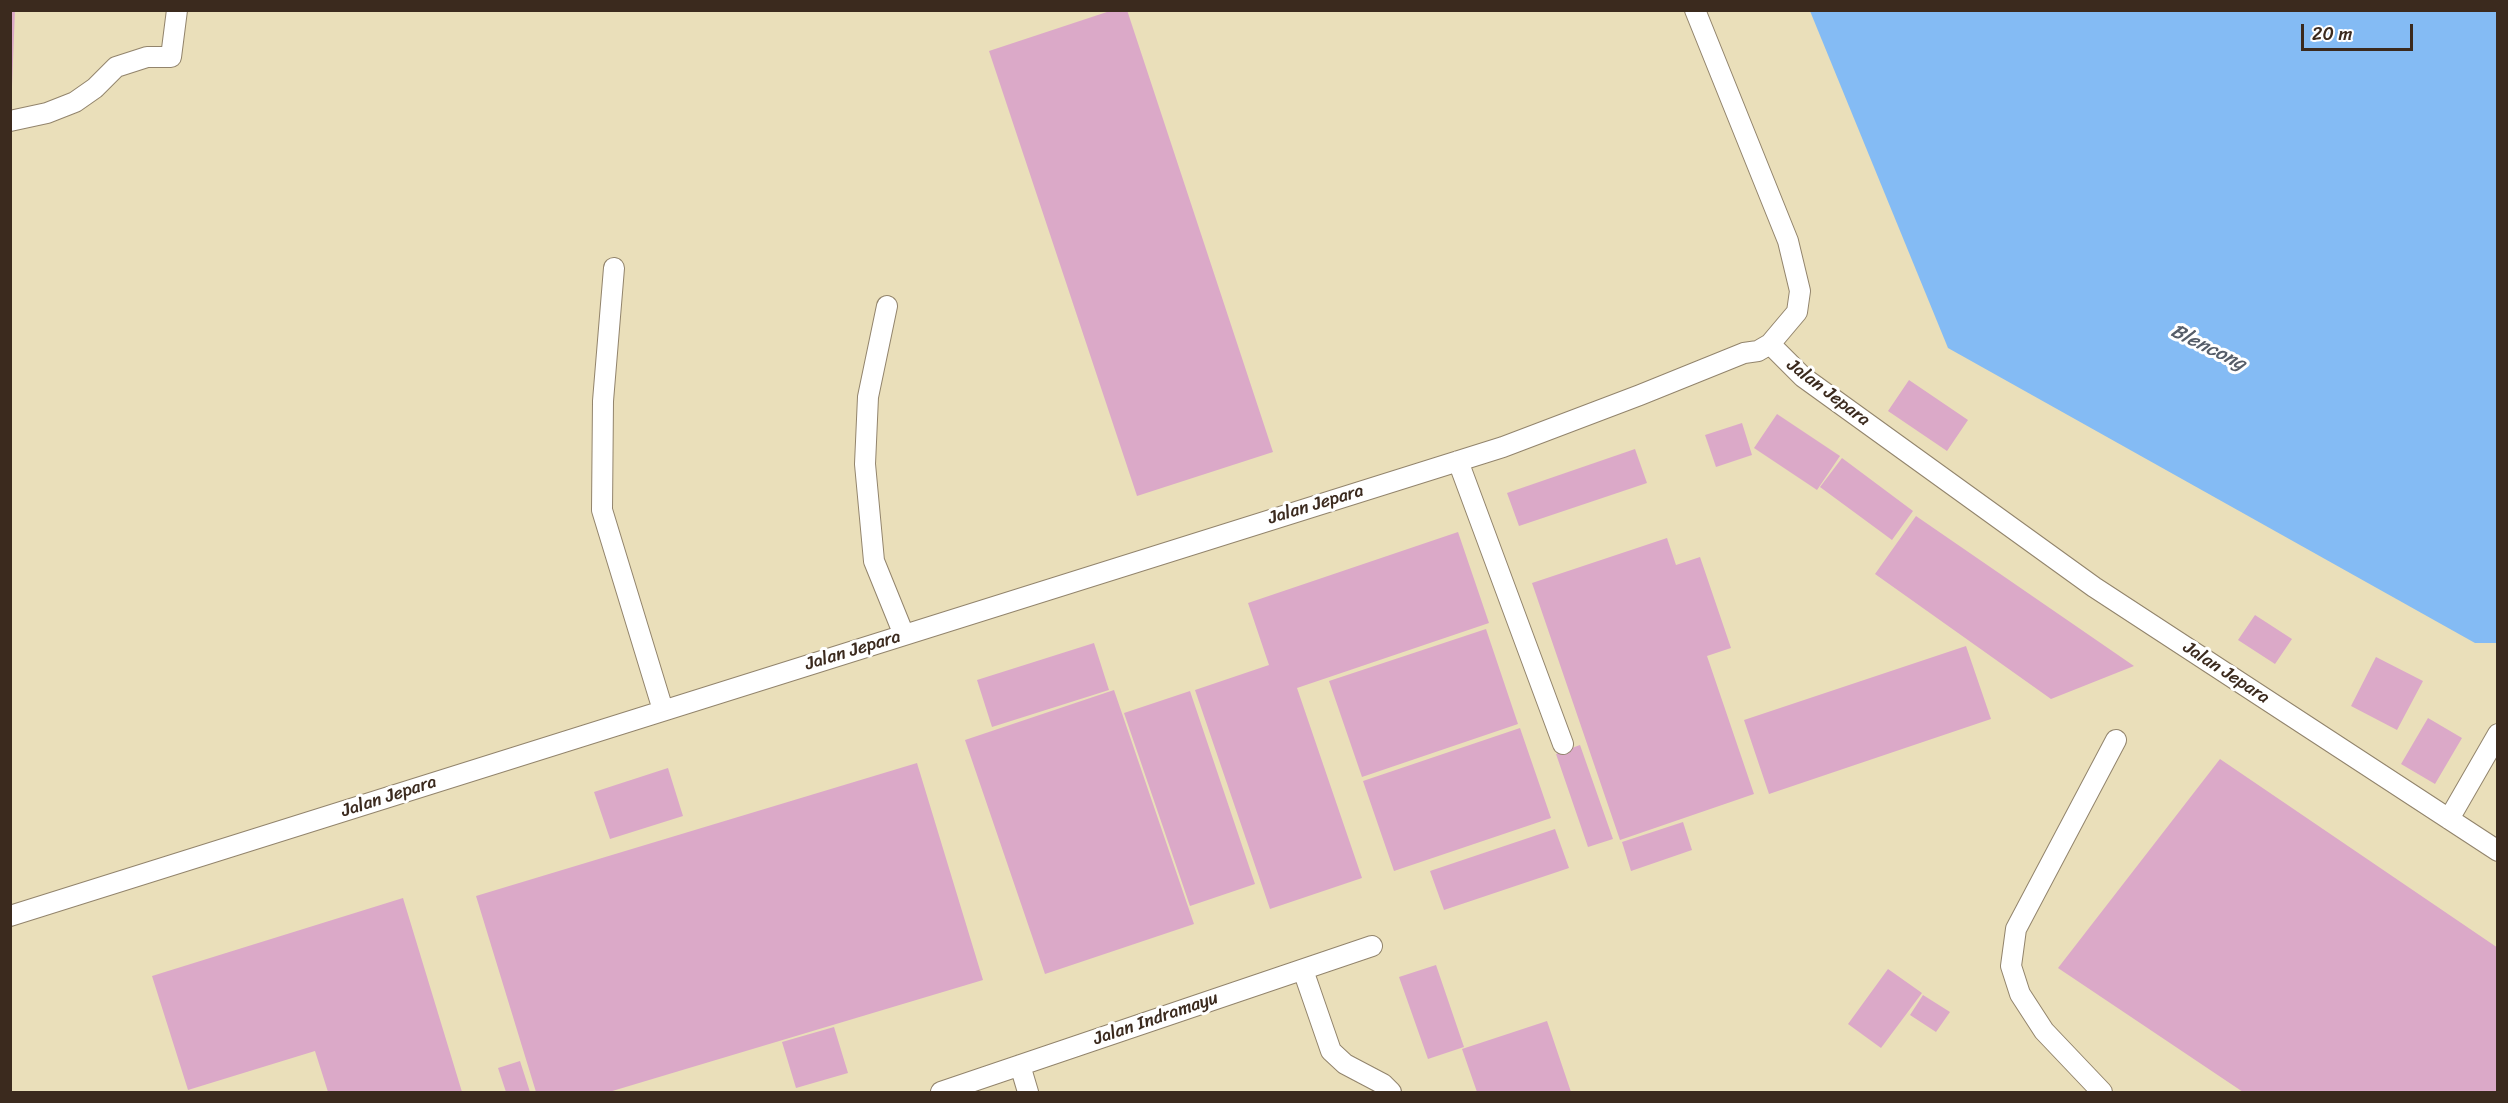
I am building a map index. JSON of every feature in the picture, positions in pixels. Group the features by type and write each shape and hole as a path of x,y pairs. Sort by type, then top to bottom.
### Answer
{"lane":[{"path":"10,121 48,113 75,102 95,88 116,67 147,57 171,57 177,10"},
{"path":"1695,10 1788,241 1800,291 1797,312 1770,344"},
{"path":"614,268 603,401 602,510 663,710"},
{"path":"887,306 868,397 865,464 874,561 904,635"},
{"name":"Jalan Jepara","path":"10,916 1503,447 1640,396 1744,353 1758,351 1770,344 1803,376 2094,586 2498,851"},
{"path":"1458,461 1563,744"},
{"path":"2449,819 2498,734"},
{"path":"2102,1092 2044,1031 2020,994 2011,966 2016,929 2116,740"},
{"name":"Jalan Indramayu","path":"941,1092 1372,946"},
{"path":"1303,970 1331,1051 1345,1064 1383,1084 1391,1092"},
{"path":"1020,1065 1028,1092"}],"water":[{"name":"Blencong","path":"1810,11 2497,11 2497,643 2475,643 1948,348"}],"building":[{"path":"10,10 15,10 12,86 10,86"},
{"path":"1113,10 1127,10 1273,452 1137,496 989,51"},
{"path":"1909,380 1968,420 1947,451 1888,411"},
{"path":"1777,414 1840,456 1817,490 1754,448"},
{"path":"1742,423 1752,455 1716,467 1705,435"},
{"path":"1635,449 1647,483 1519,526 1507,493"},
{"path":"1842,458 1913,511 1892,540 1820,487"},
{"path":"1916,516 2134,666 2051,699 1875,574"},
{"path":"1458,532 1489,623 1297,688 1362,878 1270,909 1195,690 1269,665 1248,603"},
{"path":"1667,538 1676,565 1700,557 1731,648 1707,656 1754,794 1620,840 1532,583"},
{"path":"2255,615 2292,639 2275,664 2238,640"},
{"path":"1486,629 1518,724 1362,777 1329,681"},
{"path":"1094,643 1109,690 992,727 977,680"},
{"path":"1966,646 1991,719 1769,794 1744,720"},
{"path":"2376,657 2423,681 2397,730 2351,706"},
{"path":"1114,690 1194,924 1045,974 965,740"},
{"path":"1190,691 1255,884 1190,906 1124,713"},
{"path":"2428,718 2462,738 2435,784 2401,764"},
{"path":"1520,728 1551,818 1394,871 1363,781"},
{"path":"1580,745 1613,839 1588,847 1556,754"},
{"path":"2220,759 2498,948 2498,1092 2243,1092 2058,968"},
{"path":"917,763 983,980 609,1092 536,1092 476,896"},
{"path":"668,768 683,816 610,839 594,792"},
{"path":"1683,822 1692,850 1631,871 1622,842"},
{"path":"1555,829 1569,868 1444,910 1430,871"},
{"path":"403,898 462,1092 328,1092 315,1051 188,1090 152,976"},
{"path":"1436,965 1464,1047 1428,1059 1399,977"},
{"path":"1888,969 1922,993 1881,1048 1848,1024"},
{"path":"1923,995 1950,1012 1936,1032 1910,1015"},
{"path":"1547,1021 1571,1092 1477,1092 1462,1049"},
{"path":"834,1027 848,1073 796,1088 782,1042"},
{"path":"520,1061 530,1092 506,1092 498,1068"}]}
